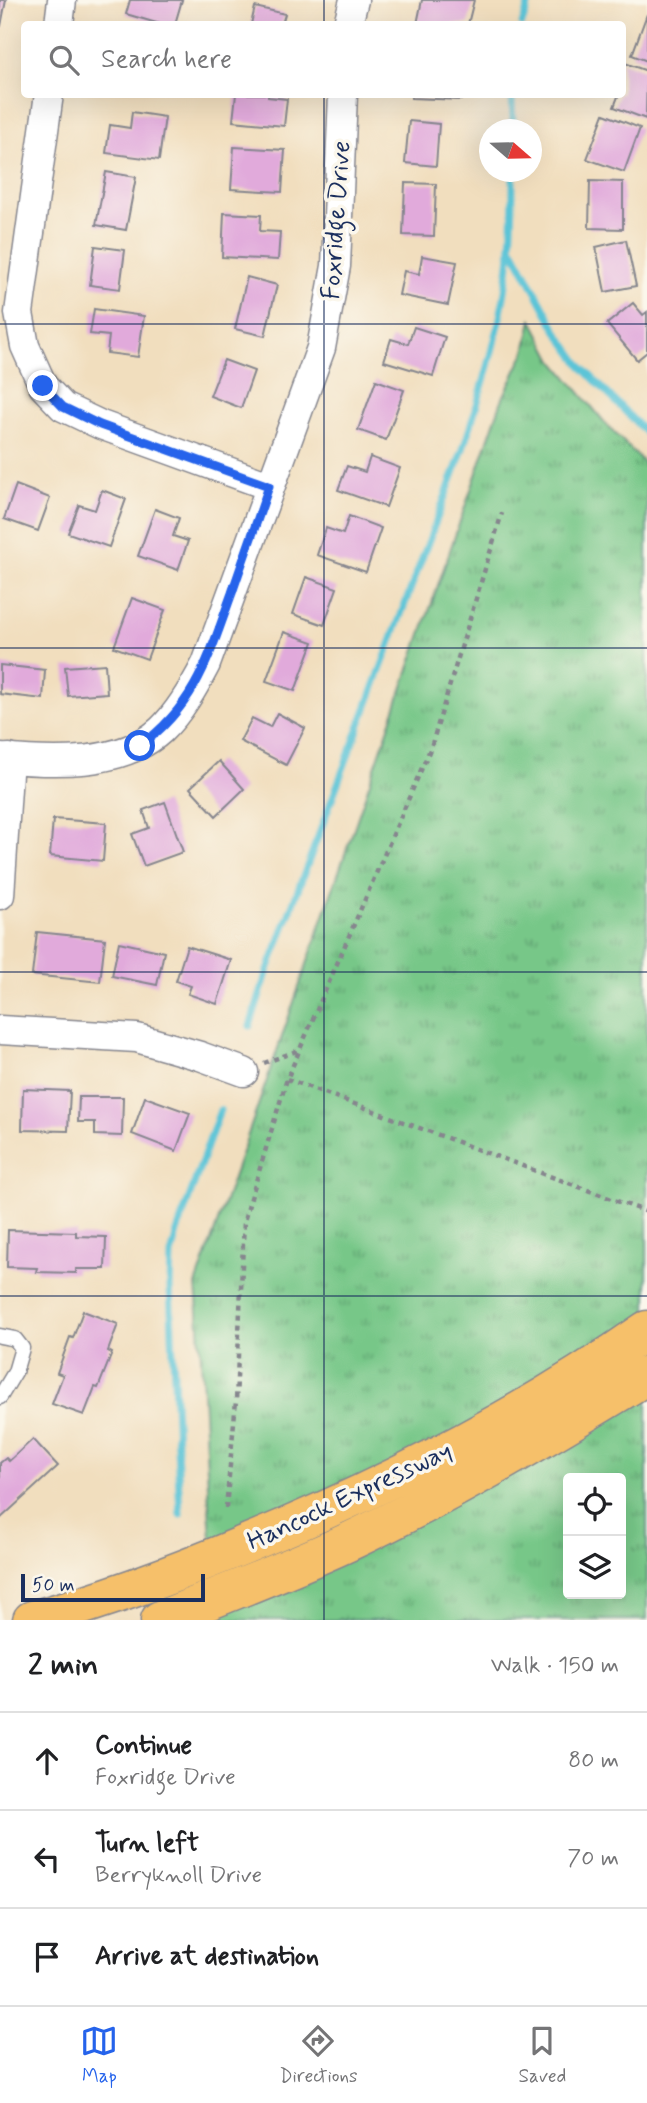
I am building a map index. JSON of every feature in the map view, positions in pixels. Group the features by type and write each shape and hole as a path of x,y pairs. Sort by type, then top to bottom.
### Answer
{"main road":[{"name":"Hancock Expressway","path":"32,1620 134,1589 355,1498 515,1414 647,1330"},
{"name":"Hancock Expressway","path":"160,1620 346,1543 413,1510 509,1459 647,1375"}],"street":[{"path":"59,21 62,0"},
{"path":"349,21 354,0"},
{"path":"48,98 19,313 25,346 56,416 100,425 269,486"},
{"name":"Foxridge Drive","path":"4,758 85,760 114,755 140,746 162,730 190,695 206,664 321,348 336,266 343,98"},
{"path":"0,895 4,758"},
{"path":"0,1030 138,1038 244,1072"}],"lane":[{"path":"0,1335 15,1339 22,1348 15,1372 0,1397"}],"path":[{"path":"226,1508 236,1401 244,1220 287,1079 431,747 502,513"},
{"path":"244,1072 300,1049"},
{"path":"287,1079 647,1212"}],"green space":[{"path":"532,320 553,360 606,424 647,466 647,1620 217,1620 196,1285 502,400 525,352"}],"building":[{"path":"0,0 6,0 1,26 0,26"},
{"path":"130,0 182,0 176,21 150,21 126,14"},
{"path":"422,0 474,0 469,21 418,21"},
{"path":"255,7 285,14 283,21 252,21"},
{"path":"647,14 647,61 632,55"},
{"path":"626,63 647,71 646,119 614,107 617,98 626,98"},
{"path":"236,98 287,99 284,126 233,121"},
{"path":"411,98 462,98 462,100"},
{"path":"132,112 165,117 159,160 106,153 110,125 130,128"},
{"path":"604,114 640,128 624,172 587,159"},
{"path":"409,121 439,124 436,166 405,163"},
{"path":"234,147 285,150 282,192 231,189"},
{"path":"106,172 136,177 126,230 96,225"},
{"path":"590,181 623,182 623,229 589,228"},
{"path":"405,183 436,184 434,236 403,235"},
{"path":"224,213 261,215 260,231 280,232 278,260 222,257"},
{"path":"626,240 636,286 605,292 596,247"},
{"path":"95,246 125,250 120,289 90,285"},
{"path":"422,256 457,262 448,305 399,295 404,271 419,274"},
{"path":"247,277 277,285 265,336 235,329"},
{"path":"633,303 643,315 647,312 647,352 637,360 607,324"},
{"path":"94,309 144,316 138,357 107,353 109,336 90,334"},
{"path":"414,327 445,337 433,376 384,361 391,339 408,344"},
{"path":"224,360 254,371 241,408 210,396"},
{"path":"376,380 404,390 386,440 358,430"},
{"path":"370,457 400,468 386,507 338,490 347,466 365,472"},
{"path":"16,485 50,498 38,531 4,519"},
{"path":"102,490 126,499 109,547 68,533 79,505 95,510"},
{"path":"155,509 179,518 173,536 188,541 178,570 138,556"},
{"path":"349,516 381,528 366,572 317,555 326,528 343,534"},
{"path":"306,577 337,588 324,625 293,614"},
{"path":"132,598 165,610 147,659 114,647"},
{"path":"284,632 313,642 295,691 266,681"},
{"path":"105,664 107,693 68,696 65,667"},
{"path":"0,665 45,670 43,699 0,694"},
{"path":"277,713 305,728 286,765 240,741 252,718 270,727"},
{"path":"219,761 244,789 216,816 190,788"},
{"path":"165,802 183,852 144,866 132,834 149,828 143,810"},
{"path":"53,819 106,823 103,861 50,856"},
{"path":"37,932 105,939 100,982 32,975"},
{"path":"119,942 164,952 157,985 112,976"},
{"path":"187,946 231,960 217,1004 188,994 191,986 176,981"},
{"path":"23,1089 70,1091 68,1131 22,1130"},
{"path":"79,1097 123,1097 122,1136 95,1135 95,1122 78,1122"},
{"path":"145,1097 190,1113 176,1151 132,1134"},
{"path":"8,1230 76,1232 76,1236 106,1237 105,1269 76,1269 76,1273 36,1272 37,1268 7,1267"},
{"path":"83,1311 118,1324 108,1351 112,1353 84,1415 52,1404 63,1375 57,1373"},
{"path":"33,1439 58,1466 0,1519 0,1463 6,1458 9,1461"}],"waterway":[{"path":"523,21 530,0"},
{"path":"512,98 513,119"},
{"path":"250,1026 268,970 479,400 504,298 511,246 513,182"},
{"path":"511,246 558,333 583,368 647,434"},
{"path":"180,1514 170,1287 171,1255 220,1110"}],"route":[{"path":"43,386 63,407 100,425 269,486 206,664 190,695 162,730 140,746"}]}
